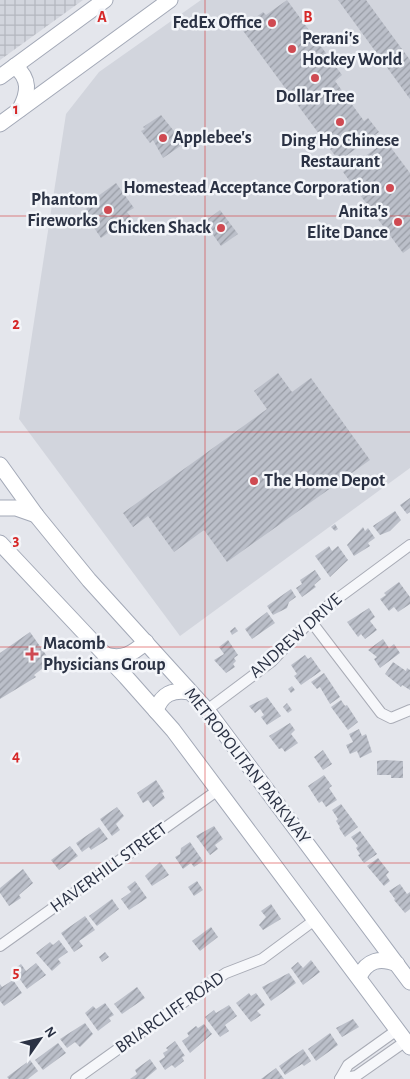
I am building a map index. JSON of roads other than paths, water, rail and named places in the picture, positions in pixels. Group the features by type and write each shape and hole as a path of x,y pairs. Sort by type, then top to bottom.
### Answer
{"main road":[{"path":"0,76 105,0"},
{"path":"0,124 170,0"},
{"path":"14,66 23,73 28,84 26,99 20,109"},
{"name":"METROPOLITAN PARKWAY","path":"0,464 36,515 94,587 207,710 410,982"},
{"path":"0,508 16,508 36,515"},
{"name":"METROPOLITAN PARKWAY","path":"0,543 156,711 218,790 404,1039"},
{"path":"105,654 114,657 128,656 146,642"},
{"path":"156,711 158,703 166,694 180,690 190,692"},
{"path":"358,977 365,966 373,961 383,960 397,964"}],"street":[{"name":"ANDREW DRIVE","path":"207,710 271,662 310,620 410,545"},
{"path":"310,620 381,713 391,718 410,710"},
{"name":"HAVERHILL STREET","path":"0,946 218,790"},
{"name":"BRIARCLIFF ROAD","path":"76,1079 212,982 226,973 262,959 316,920"},
{"path":"404,1039 356,1076 340,1079 348,1065 404,1039"}],"place":[{"name":"FedEx Office","path":"272,23"},
{"name":"Perani's Hockey World","path":"292,49"},
{"name":"Dollar Tree","path":"315,78"},
{"name":"Ding Ho Chinese Restaurant","path":"340,122"},
{"name":"Applebee's","path":"163,138"},
{"name":"Homestead Acceptance Corporation","path":"390,188"},
{"name":"Phantom Fireworks","path":"108,210"},
{"name":"Anita's Elite Dance","path":"398,222"},
{"name":"Chicken Shack","path":"221,228"},
{"name":"The Home Depot","path":"254,481"},
{"name":"Macomb Physicians Group","path":"32,654"}]}
